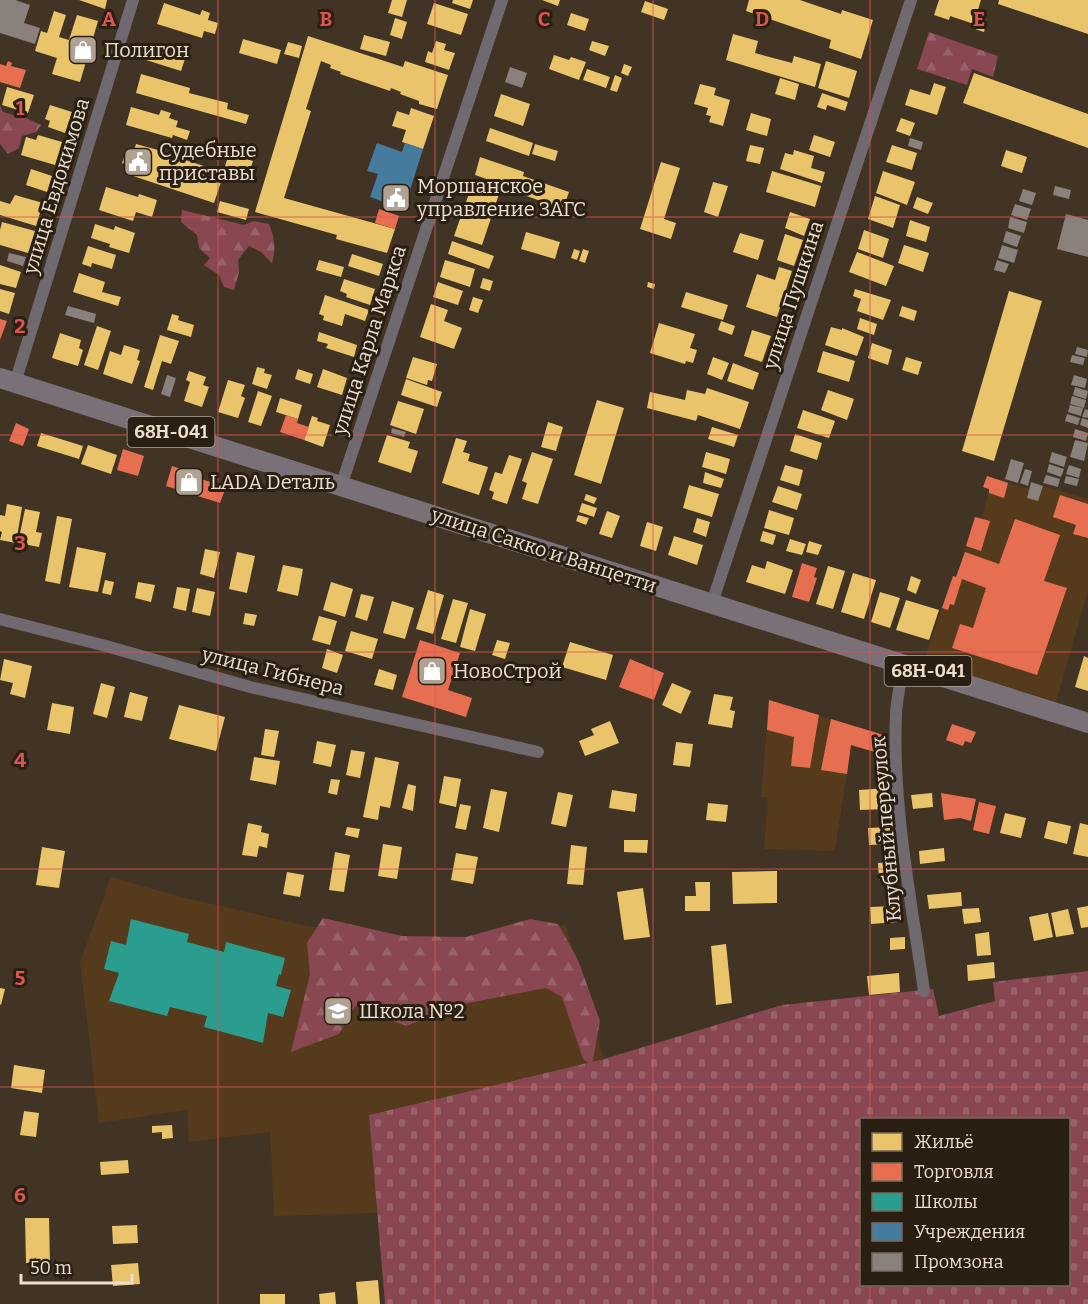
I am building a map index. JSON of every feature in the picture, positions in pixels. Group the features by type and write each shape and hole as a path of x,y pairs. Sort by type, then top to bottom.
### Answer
{"main road":[{"name":"улица Сакко и Ванцетти","path":"8,381 1088,723"}],"street":[{"name":"улица Евдокимова","path":"8,381 133,0"},
{"name":"улица Карла Маркса","path":"342,486 502,0"},
{"name":"улица Пушкина","path":"712,603 911,0"},
{"name":"улица Гибнера","path":"0,619 250,687 538,752"},
{"name":"Клубный переулок","path":"904,664 896,711 897,768 903,840 924,991"}],"shaded area":[{"path":"987,476 1029,489 1031,482 1088,499 1088,591 1056,702 924,660 953,576 956,577 975,517 982,518 989,490 983,487"},
{"path":"769,700 887,736 885,755 851,746 835,851 764,849 768,798 761,797"},
{"name":"Школа №2","path":"111,877 181,897 400,947 566,925 604,1059 369,1115 377,1213 274,1216 270,1132 189,1142 187,1110 99,1123 80,962"}],"green space":[{"path":"929,32 998,56 993,77 972,69 967,85 917,69"},
{"path":"0,105 3,112 41,125 36,132 22,136 19,148 8,154 0,144"},
{"path":"182,210 244,225 254,221 269,224 274,244 272,263 261,252 249,246 238,260 239,272 234,290 224,287 219,275 204,265 210,258 199,248 197,235 181,222"},
{"path":"323,918 402,936 466,937 530,919 558,924 578,960 600,1021 592,1065 583,1059 562,997 546,988 463,1004 406,1026 355,1006 339,1034 291,1052 310,974 307,943"},
{"path":"1088,971 1088,1304 385,1304 369,1115 604,1059 782,1005 933,989 939,1016 995,1001 993,982"}],"building: Жильё":[{"path":"79,0 107,0 105,9"},
{"path":"392,0 407,0 402,17 388,13"},
{"path":"453,0 473,0 470,9 452,3"},
{"path":"542,0 560,0 558,6"},
{"path":"749,0 800,0 841,14 842,10 873,20 861,59 829,48 831,40 746,11"},
{"path":"939,0 981,0 976,16 987,20 984,32 972,28 974,24 950,16 949,20 934,15"},
{"path":"999,0 1088,0 1088,34 998,4"},
{"path":"645,1 668,9 664,20 641,12"},
{"path":"164,3 200,15 202,10 210,13 208,20 218,23 215,34 204,31 202,38 157,24"},
{"path":"434,3 468,14 461,35 427,24"},
{"path":"54,11 66,15 59,37 69,40 77,15 98,21 80,82 52,74 57,58 35,51 41,31 47,33"},
{"path":"571,13 589,19 585,31 567,25"},
{"path":"395,18 407,22 402,39 390,35"},
{"path":"733,34 758,41 755,53 792,63 794,56 821,64 815,87 726,60"},
{"path":"364,35 390,42 386,56 360,49"},
{"path":"308,36 403,67 405,61 448,75 437,109 419,104 419,101 391,88 390,91 340,74 341,72 330,68 331,65 321,61 306,109 311,111 284,198 395,229 387,253 336,239 337,235 255,212"},
{"path":"243,39 281,50 277,64 239,53"},
{"path":"436,41 446,44 444,50 455,53 449,70 425,62 428,51 432,53"},
{"path":"592,41 609,46 605,56 589,50"},
{"path":"288,42 302,46 299,58 284,54"},
{"path":"150,45 171,52 172,48 187,53 181,71 146,60"},
{"path":"554,55 586,62 579,80 549,69"},
{"path":"826,61 857,71 849,98 818,88"},
{"path":"624,64 632,67 628,76 621,73"},
{"path":"587,69 610,77 606,88 583,80"},
{"path":"974,73 1088,114 1088,148 963,103"},
{"path":"141,74 190,88 189,93 228,103 227,109 249,115 246,124 136,93"},
{"path":"615,75 622,78 617,92 610,90"},
{"path":"780,78 799,84 795,100 775,94"},
{"path":"934,83 946,87 937,115 905,105 910,89 930,95"},
{"path":"700,84 716,88 714,95 730,100 723,126 709,122 711,116 706,115 708,108 694,104"},
{"path":"7,87 34,95 28,113 2,105"},
{"path":"822,93 848,102 845,111 827,105 826,110 817,107"},
{"path":"501,94 530,104 523,126 494,116"},
{"path":"50,105 72,112 65,133 48,127 50,121 45,119"},
{"path":"131,107 159,115 161,110 171,113 169,118 178,121 176,127 190,131 187,140 126,125"},
{"path":"411,108 434,116 423,149 402,142 406,130 392,126 397,111 409,115"},
{"path":"751,113 771,119 767,136 746,130"},
{"path":"901,118 915,123 910,136 896,131"},
{"path":"490,128 533,143 529,156 486,141"},
{"path":"38,135 62,142 55,165 21,155 26,137 36,140"},
{"path":"814,135 835,142 830,157 809,150"},
{"path":"136,144 219,169 224,173 214,203 127,174 130,166 122,163 126,152 133,154"},
{"path":"535,144 558,151 555,161 532,154"},
{"path":"750,145 764,148 760,164 746,161"},
{"path":"892,145 917,153 912,170 886,162"},
{"path":"794,150 814,156 811,168 825,172 822,183 780,169 785,153 793,155"},
{"path":"1006,150 1027,157 1022,173 1001,166"},
{"path":"229,154 253,161 249,173 225,166"},
{"path":"480,157 524,172 523,176 569,192 563,209 521,194 522,191 475,175"},
{"path":"661,162 680,168 664,219 676,223 671,239 640,229"},
{"path":"31,169 52,176 47,192 26,185"},
{"path":"772,171 821,186 815,207 766,192"},
{"path":"883,171 915,182 907,205 876,193"},
{"path":"713,182 728,186 718,217 704,212"},
{"path":"472,185 499,194 482,245 454,236"},
{"path":"106,187 157,200 152,217 136,212 133,221 99,210"},
{"path":"15,195 43,203 36,226 0,215 0,201 10,204"},
{"path":"875,196 900,205 893,228 868,219"},
{"path":"917,197 933,203 928,214 913,208"},
{"path":"220,201 249,209 246,220 217,212"},
{"path":"790,212 810,219 804,236 785,228"},
{"path":"910,220 930,227 926,242 906,236"},
{"path":"2,222 35,231 28,253 0,245"},
{"path":"95,224 114,230 115,226 135,233 129,253 91,238"},
{"path":"864,230 889,239 883,258 858,249"},
{"path":"526,232 560,242 555,259 521,249"},
{"path":"740,233 764,240 758,260 733,252"},
{"path":"785,234 803,240 794,266 777,260"},
{"path":"452,241 494,256 489,269 448,254"},
{"path":"904,245 929,253 923,272 898,263"},
{"path":"88,246 116,255 112,269 92,263 91,267 82,264"},
{"path":"574,249 580,251 577,260 571,258"},
{"path":"583,249 589,251 585,263 579,261"},
{"path":"857,252 894,266 886,286 849,272"},
{"path":"352,254 383,264 379,276 348,266"},
{"path":"319,260 344,267 341,277 316,270"},
{"path":"445,260 475,269 470,287 440,277"},
{"path":"0,265 21,272 16,288 0,284"},
{"path":"779,267 792,271 777,317 746,307 757,274 775,280"},
{"path":"79,273 105,282 102,292 121,297 118,306 73,292"},
{"path":"483,278 493,281 490,291 480,288"},
{"path":"344,279 375,289 370,305 346,297 347,294 340,291"},
{"path":"438,282 463,291 458,305 433,297"},
{"path":"648,282 655,284 654,289 647,287"},
{"path":"0,289 15,293 9,314 0,311"},
{"path":"855,289 891,300 883,320 857,311 861,299 853,296"},
{"path":"1009,291 1042,301 994,461 962,451"},
{"path":"686,292 728,305 723,320 681,307"},
{"path":"325,295 369,310 365,321 345,314 342,326 323,320 324,316 319,314"},
{"path":"473,297 483,300 478,313 469,310"},
{"path":"431,304 448,310 444,321 462,328 454,349 420,337"},
{"path":"902,306 917,311 914,321 899,316"},
{"path":"172,314 179,316 178,320 194,325 191,337 167,330"},
{"path":"860,318 877,324 874,335 857,329"},
{"path":"721,321 735,326 732,335 718,330"},
{"path":"659,323 695,334 690,348 697,350 693,363 686,361 685,364 650,353"},
{"path":"97,326 111,331 98,370 84,365"},
{"path":"831,327 842,330 842,328 864,337 857,356 825,345"},
{"path":"752,330 771,336 762,362 744,356"},
{"path":"319,332 357,345 354,357 326,348 328,344 317,341"},
{"path":"60,333 81,340 79,348 83,350 78,366 52,358"},
{"path":"160,335 179,341 171,364 162,361 153,390 144,387"},
{"path":"872,343 892,350 888,365 868,358"},
{"path":"124,345 140,350 137,360 140,361 132,384 103,374 110,351 121,355"},
{"path":"823,351 855,361 849,382 817,372"},
{"path":"413,357 437,364 432,381 428,380 427,385 406,378"},
{"path":"713,357 729,363 722,380 707,374"},
{"path":"906,357 922,362 918,375 902,370"},
{"path":"733,363 759,373 753,390 727,381"},
{"path":"257,367 265,369 264,373 272,375 267,389 252,384"},
{"path":"298,369 313,374 310,384 295,379"},
{"path":"323,369 347,378 342,395 317,387"},
{"path":"189,371 206,377 203,385 209,387 202,407 184,401 190,382 186,380"},
{"path":"406,379 442,392 437,407 401,395"},
{"path":"228,380 245,385 241,396 245,398 238,418 218,412"},
{"path":"707,388 749,402 740,429 698,415 696,421 647,408 650,392 685,400 687,390 705,394"},
{"path":"828,390 854,399 847,420 821,410"},
{"path":"258,391 272,396 261,426 248,422"},
{"path":"280,398 302,405 298,419 276,412"},
{"path":"597,400 624,408 601,484 574,475"},
{"path":"398,401 424,409 416,434 390,425"},
{"path":"803,410 835,421 829,438 797,428"},
{"path":"312,416 318,418 317,421 330,425 323,447 304,440"},
{"path":"548,422 563,427 556,451 541,447"},
{"path":"712,427 738,435 734,447 708,439"},
{"path":"41,433 83,446 79,459 37,446"},
{"path":"795,434 822,443 817,460 790,451"},
{"path":"387,435 410,442 408,448 418,451 411,473 378,462"},
{"path":"456,438 467,441 463,452 470,454 468,461 488,467 479,495 442,483"},
{"path":"88,445 117,455 111,474 81,464"},
{"path":"532,452 553,459 538,504 522,499 527,483 522,481"},
{"path":"706,452 730,459 726,474 702,467"},
{"path":"509,455 522,459 507,504 492,499 494,492 489,490 495,472 502,474"},
{"path":"785,465 803,470 799,486 780,480"},
{"path":"705,472 724,479 721,488 703,483"},
{"path":"689,485 719,494 712,517 683,508"},
{"path":"778,486 802,494 797,510 772,502"},
{"path":"586,494 597,498 594,504 584,500"},
{"path":"582,503 597,508 594,517 579,512"},
{"path":"7,504 22,507 16,543 0,540 2,532 0,531 0,515 5,516"},
{"path":"25,509 40,512 36,532 42,533 39,547 18,543"},
{"path":"769,510 794,518 789,535 764,528"},
{"path":"607,511 620,516 612,538 599,534"},
{"path":"578,515 589,518 586,525 576,521"},
{"path":"57,516 72,519 60,584 45,581"},
{"path":"697,518 710,522 706,537 693,532"},
{"path":"647,522 663,527 656,551 640,546"},
{"path":"763,531 776,535 773,545 760,541"},
{"path":"674,536 703,545 697,565 668,555"},
{"path":"790,539 806,544 802,555 786,551"},
{"path":"809,541 822,545 818,555 806,552"},
{"path":"77,547 106,553 98,592 69,587"},
{"path":"205,549 220,552 214,578 200,574"},
{"path":"237,552 255,556 247,593 229,589"},
{"path":"767,561 793,570 785,594 746,582 752,565 765,569"},
{"path":"283,565 303,569 298,596 277,591"},
{"path":"828,566 845,571 833,609 816,604"},
{"path":"853,573 876,580 864,619 841,612"},
{"path":"911,576 921,580 916,594 907,590"},
{"path":"105,580 114,582 111,595 102,593"},
{"path":"138,582 155,585 151,602 135,598"},
{"path":"331,582 353,589 345,617 323,610"},
{"path":"177,587 190,589 186,611 173,608"},
{"path":"197,588 215,592 210,616 192,612"},
{"path":"428,590 444,595 433,634 416,629"},
{"path":"880,592 900,598 890,628 871,622"},
{"path":"361,594 374,597 367,621 355,617"},
{"path":"453,599 468,603 456,643 441,639"},
{"path":"906,600 939,610 929,640 896,630"},
{"path":"392,601 414,608 405,639 383,633"},
{"path":"470,609 486,614 475,651 460,647"},
{"path":"245,613 257,615 254,626 243,624"},
{"path":"319,616 337,621 330,645 312,640"},
{"path":"351,631 378,639 372,659 345,651"},
{"path":"497,640 510,643 505,659 492,655"},
{"path":"570,642 613,655 606,680 562,667"},
{"path":"327,649 343,655 337,673 322,668"},
{"path":"1084,656 1088,658 1088,691 1075,687"},
{"path":"4,659 32,666 25,698 10,694 13,683 0,680"},
{"path":"379,669 397,675 393,690 374,685"},
{"path":"101,683 115,687 107,718 93,714"},
{"path":"672,683 691,691 681,714 662,705"},
{"path":"130,692 148,697 142,721 124,717"},
{"path":"714,694 733,697 730,710 735,711 732,728 708,724"},
{"path":"52,703 74,707 70,734 47,730"},
{"path":"179,705 225,717 216,751 169,739"},
{"path":"610,721 619,743 585,756 579,741 594,735 591,729"},
{"path":"265,729 279,731 274,757 261,755"},
{"path":"317,741 336,745 331,767 313,763"},
{"path":"676,742 693,744 690,767 673,765"},
{"path":"351,750 365,752 360,778 346,775"},
{"path":"254,757 280,761 276,785 250,780"},
{"path":"375,757 399,762 390,808 380,806 378,820 363,817"},
{"path":"444,776 461,779 456,807 439,803"},
{"path":"331,779 340,780 337,795 328,793"},
{"path":"408,784 416,786 413,811 402,808"},
{"path":"887,788 889,809 860,810 859,790"},
{"path":"491,789 507,792 499,832 483,828"},
{"path":"612,790 637,794 635,812 609,808"},
{"path":"558,792 573,795 566,827 551,824"},
{"path":"932,793 933,807 913,809 911,795"},
{"path":"708,803 728,805 726,822 706,820"},
{"path":"460,804 471,806 466,830 455,828"},
{"path":"1005,813 1026,818 1021,838 1000,833"},
{"path":"1048,821 1071,826 1067,844 1044,838"},
{"path":"248,823 262,826 261,832 269,834 267,848 259,846 257,857 242,855"},
{"path":"1080,823 1088,825 1088,857 1073,854"},
{"path":"347,827 360,829 358,838 345,835"},
{"path":"890,827 891,844 869,845 868,828"},
{"path":"624,840 648,840 647,853 624,852"},
{"path":"383,844 402,847 397,879 378,876"},
{"path":"571,845 587,847 583,885 567,884"},
{"path":"42,847 65,851 59,888 36,885"},
{"path":"944,848 945,861 920,864 919,851"},
{"path":"335,852 350,855 344,892 329,890"},
{"path":"456,853 478,857 473,884 451,880"},
{"path":"893,862 894,880 879,880 878,863"},
{"path":"777,871 777,903 733,904 732,872"},
{"path":"287,872 304,875 300,897 283,894"},
{"path":"695,882 710,882 710,911 685,911 685,896 696,896"},
{"path":"643,888 650,937 624,940 617,892"},
{"path":"961,892 962,906 929,909 927,895"},
{"path":"896,906 897,922 871,924 870,907"},
{"path":"1088,906 1088,927 1081,928 1077,908"},
{"path":"979,908 981,922 964,924 962,909"},
{"path":"1068,909 1074,934 1056,937 1051,913"},
{"path":"1048,913 1053,937 1034,941 1029,917"},
{"path":"989,932 991,955 977,956 975,934"},
{"path":"905,937 905,949 890,950 890,938"},
{"path":"726,944 732,1003 716,1005 711,946"},
{"path":"994,962 995,978 968,981 967,965"},
{"path":"899,973 900,992 869,995 867,976"},
{"path":"0,988 5,989 1,1005 0,1004"},
{"path":"14,1065 45,1070 42,1093 11,1088"},
{"path":"24,1111 39,1113 36,1137 20,1135"},
{"path":"172,1125 173,1138 162,1139 162,1132 152,1133 152,1126"},
{"path":"128,1160 129,1173 101,1175 100,1162"},
{"path":"25,1218 49,1218 50,1263 26,1263"},
{"path":"137,1225 138,1243 113,1244 112,1226"},
{"path":"138,1263 140,1284 113,1286 111,1265"},
{"path":"378,1280 380,1304 358,1304 356,1282"},
{"path":"335,1292 336,1304 320,1304 319,1294"},
{"path":"260,1294 285,1294 285,1304 260,1304"}],"building: Торговля":[{"path":"8,61 12,63 11,66 26,70 20,88 0,82 0,64 6,66"},
{"path":"379,209 399,216 395,229 375,223"},
{"path":"0,319 7,321 0,340"},
{"path":"286,415 298,419 297,423 309,427 304,440 280,432"},
{"path":"16,423 29,429 23,446 9,441"},
{"path":"123,449 144,456 138,476 117,470"},
{"name":"LADA Dеталь","path":"172,466 226,487 220,503 166,486"},
{"path":"987,476 1008,483 1004,498 989,493 989,489 983,487"},
{"path":"1060,495 1088,504 1088,538 1073,534 1076,525 1053,517"},
{"path":"975,517 990,521 981,551 966,546"},
{"path":"1015,519 1060,535 1044,581 1067,588 1037,675 952,648 960,624 973,628 986,588 962,579 954,605 950,604 948,610 942,608 953,576 956,577 965,552 999,564"},
{"path":"802,563 817,568 814,577 817,578 809,602 792,597"},
{"name":"НовоСтрой","path":"420,640 460,653 448,690 472,698 466,717 402,697"},
{"path":"630,659 664,673 654,700 619,687"},
{"path":"769,700 819,715 810,768 791,766 794,737 767,730"},
{"path":"831,719 887,736 885,755 851,745 847,774 821,770"},
{"path":"952,724 976,732 971,743 965,741 963,746 946,740"},
{"path":"941,793 976,799 971,821 960,818 944,820"},
{"path":"979,802 996,806 989,834 973,830"}],"building: Школы":[{"path":"131,919 189,934 187,942 224,952 226,942 285,958 276,986 291,990 283,1017 268,1013 263,1043 204,1027 207,1016 170,1007 167,1016 109,1001 119,973 104,969 111,941 126,945"}],"building: Учреждения":[{"path":"377,143 402,152 405,143 423,149 404,209 370,197 378,174 367,171"}],"building: Промзона":[{"path":"0,0 15,0 30,5 24,23 40,28 35,44 0,33"},
{"path":"510,67 527,73 522,88 505,82"},
{"path":"910,138 923,142 921,150 908,146"},
{"path":"1055,186 1071,190 1069,199 1053,195"},
{"path":"1023,189 1036,193 1032,205 1019,201"},
{"path":"1015,204 1031,209 1027,220 1011,215"},
{"path":"1066,214 1088,220 1088,257 1057,249"},
{"path":"1010,217 1027,222 1024,233 1008,228"},
{"path":"1006,231 1021,236 1017,247 1003,242"},
{"path":"1002,245 1018,250 1014,263 998,258"},
{"path":"9,253 26,257 23,266 7,261"},
{"path":"997,260 1009,264 1005,273 994,270"},
{"path":"68,306 96,314 94,323 65,315"},
{"path":"1077,347 1088,350 1087,357 1075,354"},
{"path":"1072,355 1085,358 1083,365 1070,362"},
{"path":"167,375 176,378 170,397 161,394"},
{"path":"1074,375 1087,379 1085,388 1071,385"},
{"path":"1075,387 1088,391 1086,399 1073,395"},
{"path":"1072,396 1086,400 1084,408 1070,404"},
{"path":"1070,405 1083,408 1081,416 1068,412"},
{"path":"1085,409 1088,410 1088,418 1082,417"},
{"path":"1067,414 1080,418 1078,425 1065,421"},
{"path":"1082,418 1088,420 1088,428 1080,425"},
{"path":"392,428 406,432 404,437 391,433"},
{"path":"1075,429 1088,433 1086,441 1073,437"},
{"path":"1075,440 1088,443 1084,461 1070,457"},
{"path":"1052,452 1067,457 1064,467 1049,462"},
{"path":"1011,459 1024,463 1018,483 1005,479"},
{"path":"1049,464 1064,469 1061,477 1047,472"},
{"path":"1069,465 1081,469 1079,478 1066,474"},
{"path":"1025,469 1032,471 1028,486 1020,483"},
{"path":"1046,475 1060,479 1058,487 1043,483"},
{"path":"1066,476 1079,479 1077,486 1064,483"},
{"path":"1031,482 1043,486 1038,501 1027,498"}],"place":[{"name":"Полигон","path":"83,50"},
{"name":"Судебные приставы","path":"138,162"},
{"name":"Моршанское управление ЗАГС","path":"396,198"},
{"name":"LADA Dеталь","path":"189,482"},
{"name":"НовоСтрой","path":"432,671"},
{"name":"Школа №2","path":"338,1011"}]}
